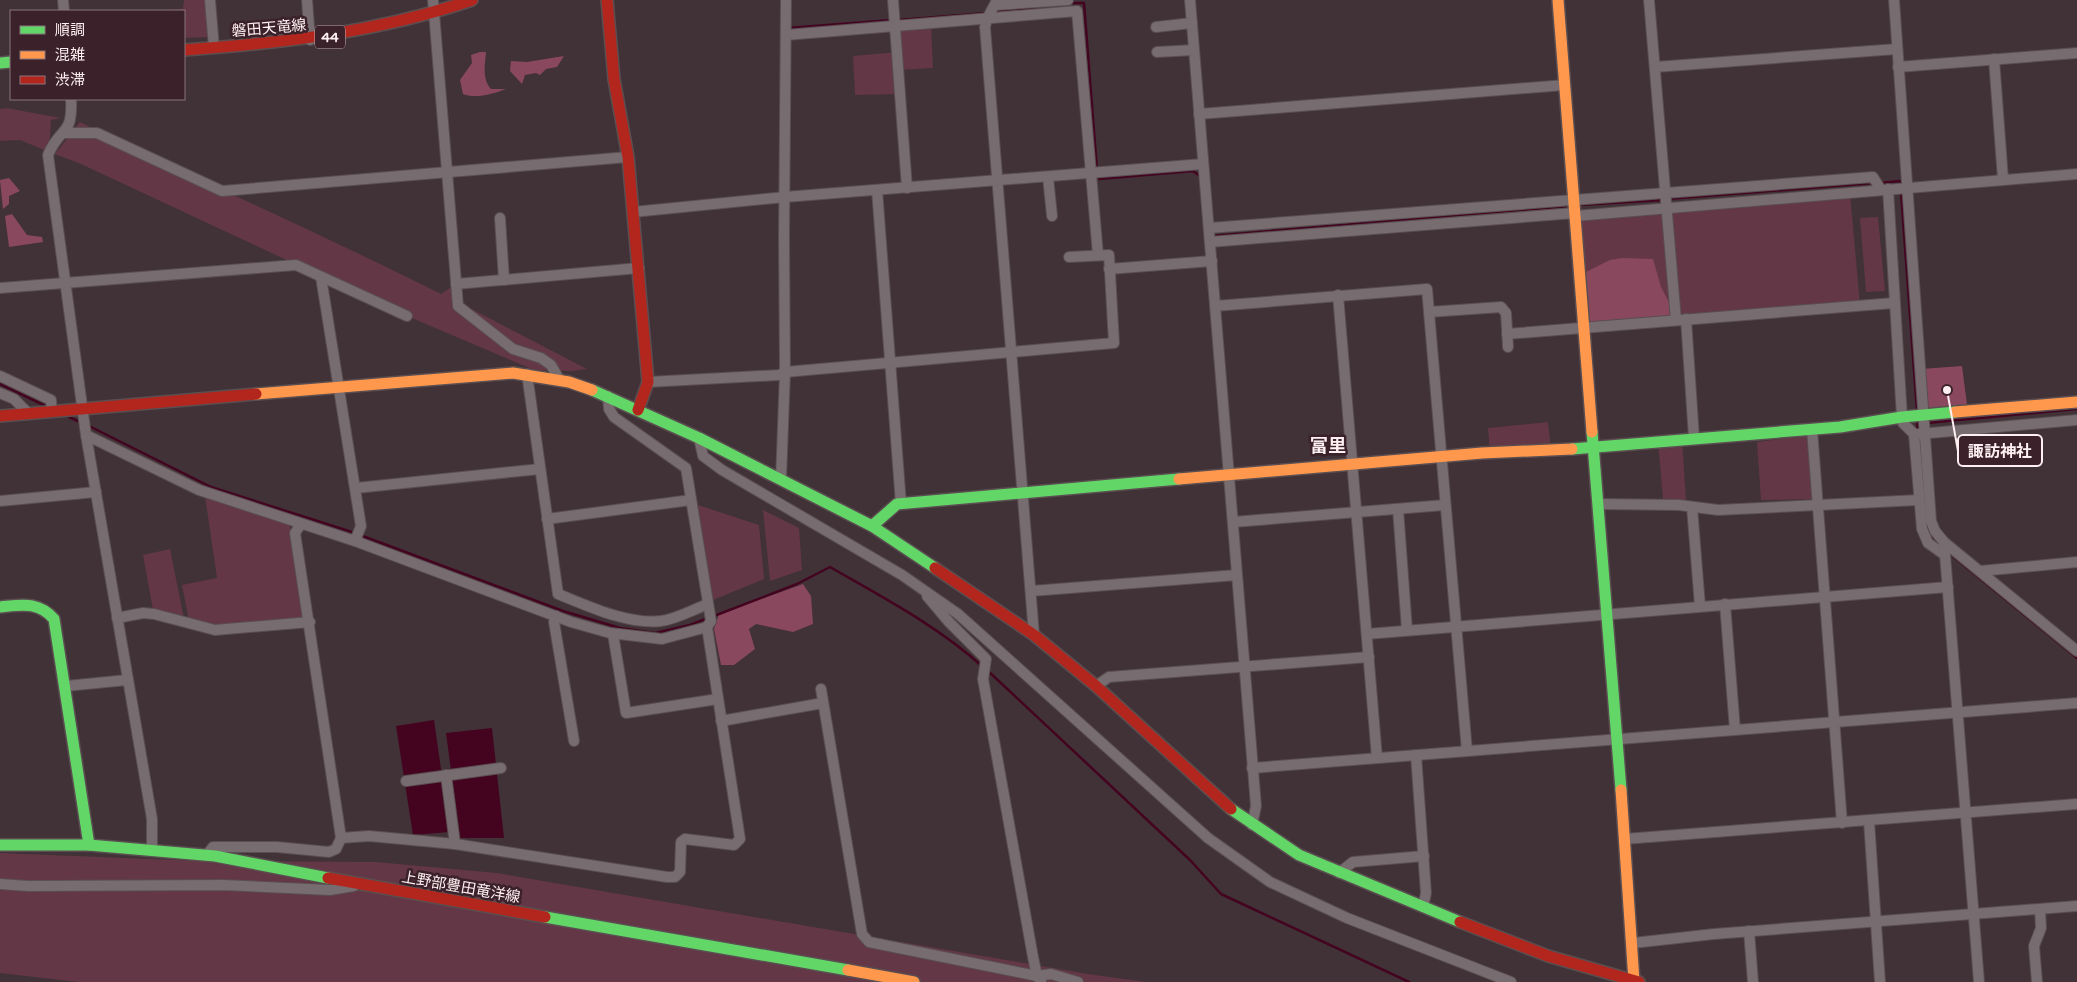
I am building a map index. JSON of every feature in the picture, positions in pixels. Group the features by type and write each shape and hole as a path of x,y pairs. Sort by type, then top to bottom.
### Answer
{"street":[{"path":"210,0 214,48"},
{"path":"306,0 310,40"},
{"path":"434,0 458,306 513,349 541,358 551,365 559,379"},
{"name":"磐田天竜線","path":"185,50 310,40 392,26 435,14 472,0"},
{"path":"608,0 614,79 628,157 648,382 638,410"},
{"path":"781,479 785,372 786,0"},
{"path":"893,0 907,188"},
{"path":"1034,635 1024,492 1010,352 986,18 996,2 1068,0"},
{"path":"1190,0 1256,806 1252,825"},
{"path":"0,416 471,375 527,374 559,379 608,396 699,438 872,526 1034,635 1096,686 1231,809 1299,855 1339,874 1548,956 1636,981 1558,0"},
{"path":"1649,0 1666,201 1694,438"},
{"path":"1894,0 1923,416 1920,433 1918,500 1922,529 1928,543 1945,549 1980,571 2077,651"},
{"path":"786,35 1077,11 1098,256"},
{"path":"1156,26 1192,23"},
{"path":"1655,67 1897,49"},
{"path":"1157,52 1194,50"},
{"path":"1898,66 2077,53"},
{"path":"1994,59 2003,179"},
{"path":"1199,114 1565,85"},
{"path":"71,100 72,117 69,126 52,144 48,155 86,435 152,819 152,849"},
{"path":"63,133 97,133 222,191 628,157"},
{"path":"633,212 785,197 1203,164"},
{"path":"1209,228 1574,200 1666,201 1884,190 2077,174"},
{"path":"1048,177 1052,216"},
{"path":"1210,242 1575,215 1666,201 1873,177 1884,190 1905,417 1903,423 1920,433 2077,420"},
{"path":"877,190 901,504"},
{"path":"500,218 504,280"},
{"path":"648,382 779,375 785,372 1114,343 1109,255 1069,257"},
{"path":"1110,269 1212,261"},
{"path":"0,288 296,265 407,316"},
{"path":"456,284 639,268"},
{"path":"321,276 356,488 360,526 355,541"},
{"path":"1215,306 1427,289 1467,751"},
{"path":"1338,295 1354,465 1377,758"},
{"path":"1507,334 1894,303"},
{"path":"1429,312 1501,307 1506,313 1508,348"},
{"path":"527,374 558,594 600,612 644,620 662,621 708,604"},
{"path":"0,376 51,400 52,412"},
{"path":"0,393 14,399 29,414"},
{"path":"86,435 199,490 355,541 556,616 613,634 662,639 707,627 711,621 686,468 614,417 609,409 608,396"},
{"path":"872,526 897,504 1229,475 1812,429 1905,417 2077,402"},
{"path":"1812,429 1842,823"},
{"path":"1920,433 1931,521 1945,549 1979,982"},
{"path":"699,438 703,456 722,470 924,591 958,614 1208,838 1270,882 1347,918 1511,982"},
{"path":"356,488 540,469"},
{"path":"0,501 96,492"},
{"path":"547,519 691,500"},
{"path":"1599,504 1692,506 1718,510 1755,506 1817,506 1918,500"},
{"path":"1233,522 1445,505"},
{"path":"1692,506 1700,606"},
{"path":"1398,509 1408,630"},
{"path":"206,856 213,847 276,847 329,852 336,849 341,838 310,622 295,533 301,524"},
{"path":"1980,571 2077,562"},
{"path":"1031,590 1237,575"},
{"path":"1367,634 1456,625 1948,587"},
{"path":"924,591 942,615 986,658 983,679 1040,979"},
{"path":"0,607 37,604 47,609 54,619 66,686 89,846"},
{"path":"1726,604 1736,730"},
{"path":"117,618 154,614 215,630 310,622"},
{"path":"556,616 554,622 574,740"},
{"path":"341,838 369,836 455,844 675,877 680,872 681,842 685,839 734,845 740,839 707,627"},
{"path":"613,634 626,713 718,699"},
{"path":"1096,686 1109,677 1369,656"},
{"path":"66,686 127,680"},
{"path":"821,689 862,934 869,942 1040,979 1051,974 1078,982"},
{"path":"721,721 823,703"},
{"path":"1252,768 2077,703"},
{"path":"1416,755 1426,893 1423,907"},
{"path":"406,781 500,768"},
{"path":"446,775 455,844"},
{"path":"1624,839 2077,804"},
{"path":"1869,821 1880,982"},
{"name":"上野部豊田竜洋線","path":"0,845 152,849 206,856 914,982"},
{"path":"1339,874 1353,862 1424,856"},
{"path":"0,884 28,886 223,885 330,890 362,885"},
{"path":"1633,943 1749,931 2077,906"},
{"path":"2037,982 2034,946 2041,928 2040,909"},
{"path":"1749,931 1753,982"}],"shaded area":[{"path":"184,0 206,0 210,37 185,38 185,10 170,10 183,9"},
{"path":"931,23 933,68 898,70 900,94 855,95 853,56 897,52 895,26"},
{"path":"486,52 485,72 488,85 491,89 506,89 479,96 463,94 460,80 472,63 471,55"},
{"path":"564,56 557,67 546,69 540,75 536,73 525,75 522,84 510,71 511,61 527,62"},
{"path":"6,108 61,118 51,120 49,152 20,140 0,141 0,109"},
{"path":"80,122 441,294 456,284 458,302 587,369 572,371 534,370 400,313 81,164 55,154"},
{"path":"9,178 20,191 9,196 9,204 3,209 0,180"},
{"path":"1850,193 1860,305 1670,320 1670,304 1660,286 1651,259 1580,275 1575,216"},
{"path":"12,214 27,235 42,237 43,242 9,247 5,216"},
{"path":"1878,217 1885,291 1866,292 1860,218"},
{"path":"1622,258 1653,259 1661,287 1670,304 1670,320 1584,327 1580,275 1610,260"},
{"path":"1962,366 1968,412 1924,416 1921,369"},
{"path":"1548,422 1551,449 1490,453 1488,428"},
{"path":"1812,435 1817,499 1761,500 1757,442"},
{"path":"1682,439 1686,501 1663,499 1658,441"},
{"path":"205,496 287,522 290,527 305,618 216,626 189,621 182,585 217,578"},
{"path":"698,505 759,525 764,579 713,600"},
{"path":"763,510 799,528 802,570 770,581"},
{"path":"170,549 184,619 153,610 143,555"},
{"path":"803,584 811,596 813,624 793,632 756,624 749,629 755,649 734,665 721,665 714,629 719,614"},
{"path":"434,720 450,832 413,835 396,726"},
{"path":"492,728 504,838 460,838 446,733"},
{"path":"0,853 201,861 376,862 497,873 1088,974 1146,982 78,982 0,973"}],"waterway":[{"path":"1070,3 1084,3 1097,170"},
{"path":"995,12 1037,7"},
{"path":"898,20 987,13"},
{"path":"788,28 892,20"},
{"path":"1098,175 1099,179 1193,171 1200,176"},
{"path":"1879,183 1900,181 1900,187"},
{"path":"1667,199 1874,183"},
{"path":"1901,192 1917,411"},
{"path":"1580,205 1662,200"},
{"path":"1211,236 1570,206"},
{"path":"0,384 48,407"},
{"path":"1927,423 2077,409"},
{"path":"69,417 82,423"},
{"path":"1917,419 1918,431"},
{"path":"87,425 211,487 355,533"},
{"path":"1926,524 1927,529 1941,546"},
{"path":"360,535 563,611 620,628 655,633 690,625 708,618"},
{"path":"1949,553 2077,658"},
{"path":"714,616 797,584 830,567 929,625 983,667"},
{"path":"987,670 1190,860 1221,894 1409,982"}],"traffic: fast":[{"path":"0,63 10,62"},
{"path":"592,390 699,438 872,526 935,568"},
{"path":"1572,449 1840,427 1902,417 1955,412"},
{"path":"1592,432 1621,790"},
{"path":"872,526 897,504 1179,479"},
{"path":"0,607 23,605 36,607 42,609 54,619 89,845"},
{"path":"1231,809 1299,855 1460,922"},
{"path":"0,845 89,845 215,856 328,878"},
{"path":"545,917 848,970"}],"traffic: slow":[{"path":"1558,0 1592,432"},
{"path":"256,394 513,373 569,382 592,390"},
{"path":"1955,412 2077,402"},
{"path":"1179,479 1482,453 1572,449"},
{"path":"1621,790 1634,981"},
{"path":"848,970 914,982"}],"traffic: jam":[{"path":"185,50 294,40 366,28 437,11 472,0"},
{"path":"607,0 614,79 628,157 648,382 638,410"},
{"path":"0,416 256,394"},
{"path":"935,568 1034,635 1096,686 1231,809"},
{"path":"328,878 545,917"},
{"path":"1460,922 1548,956 1639,982"}],"place":[{"name":"諏訪神社","path":"1947,390"}],"district":[{"name":"富里","path":"1328,446"}]}
